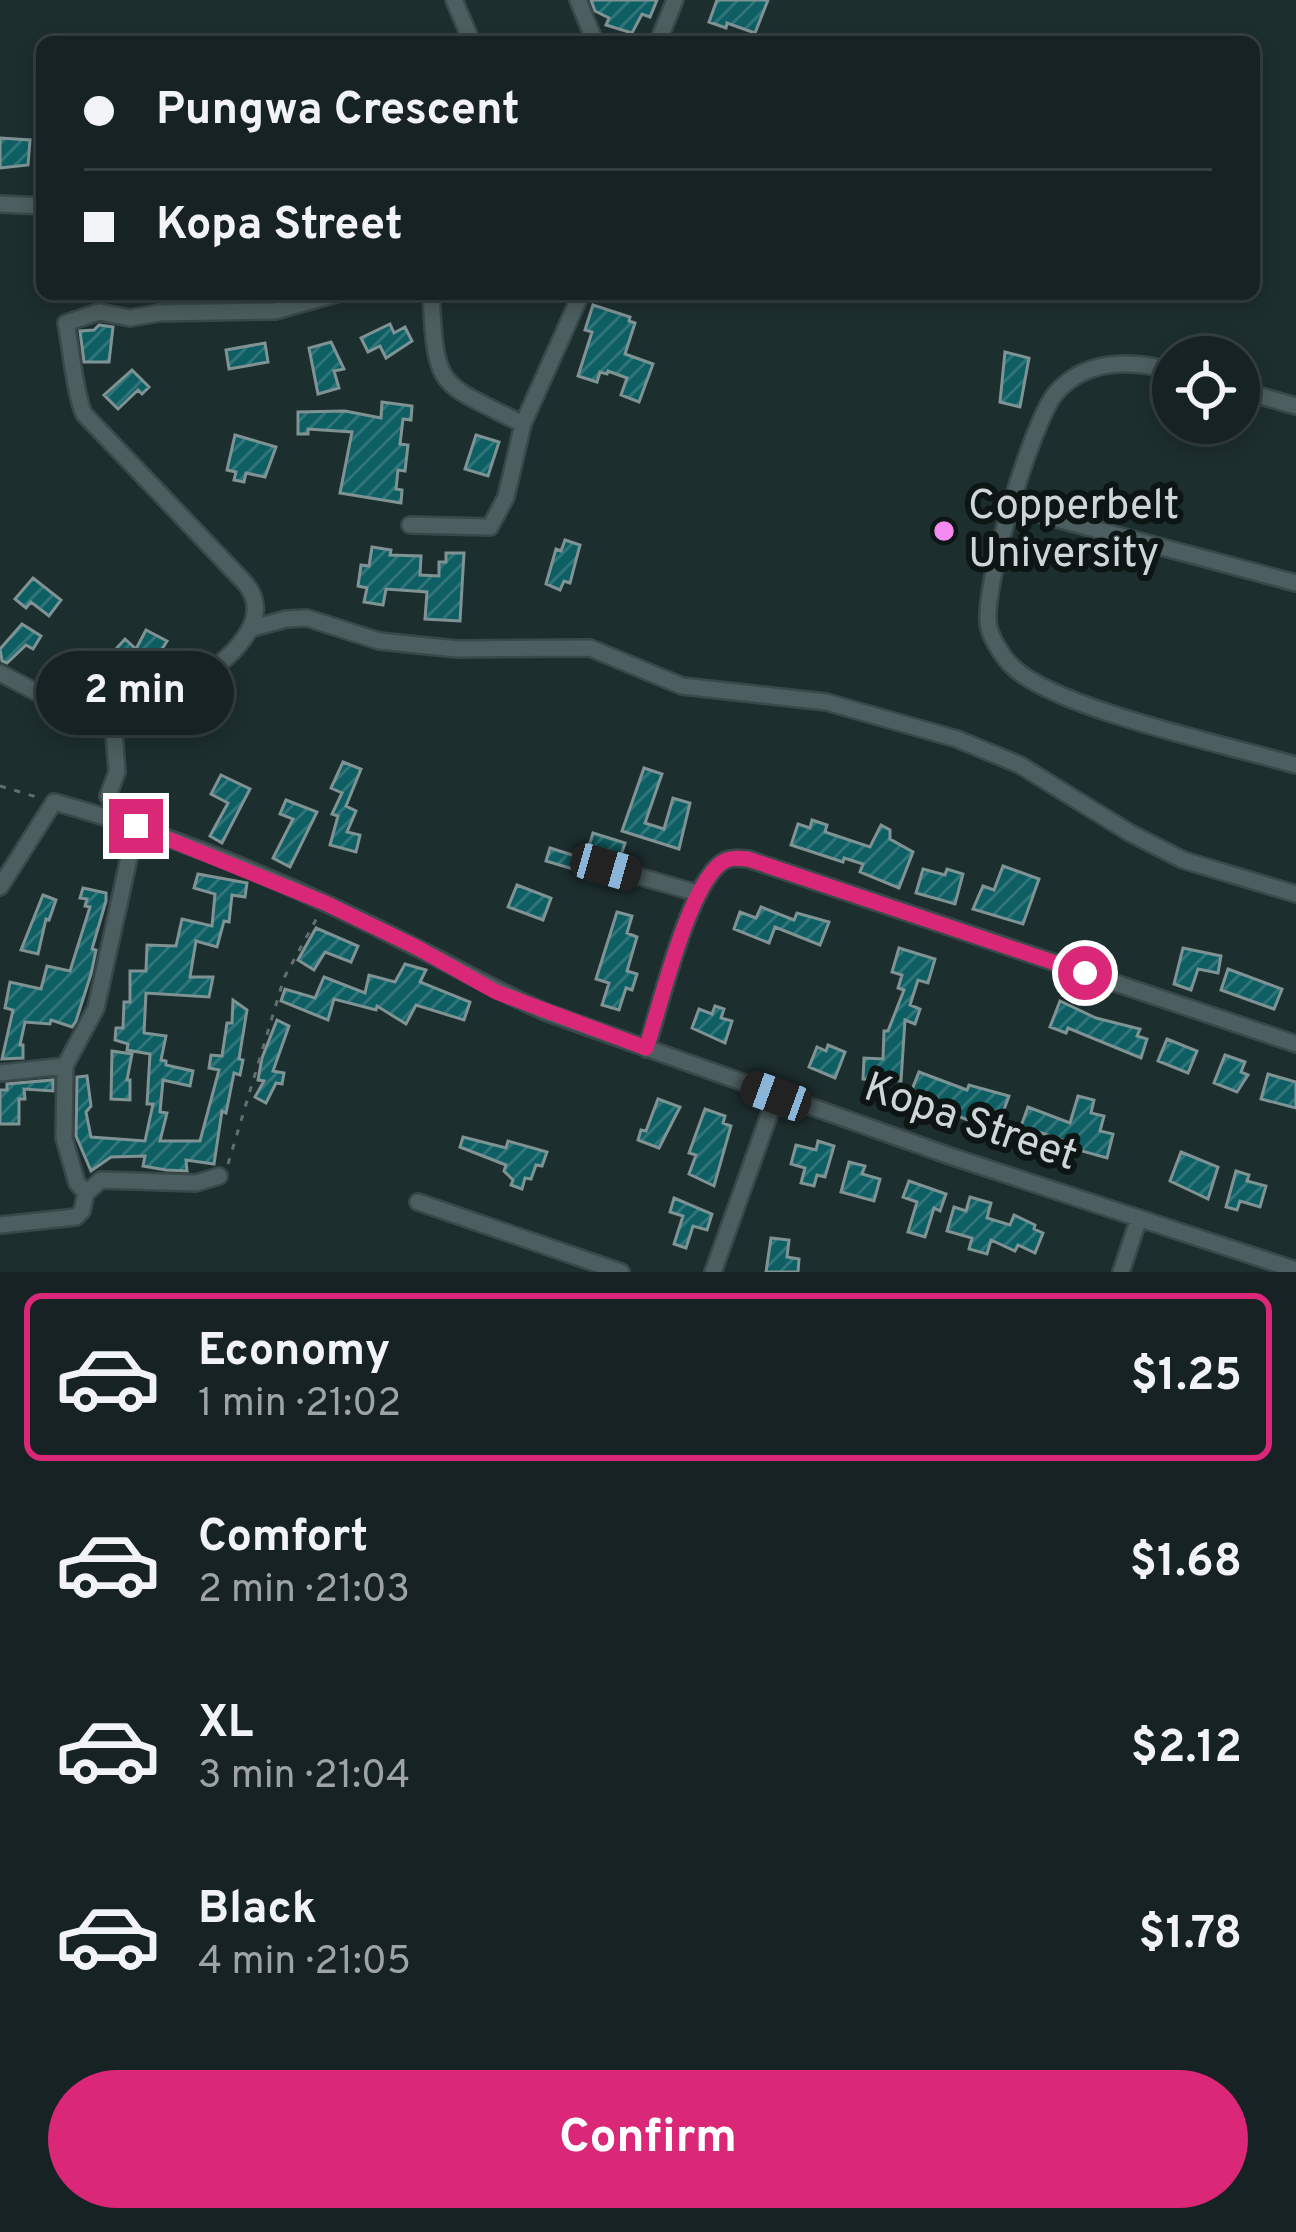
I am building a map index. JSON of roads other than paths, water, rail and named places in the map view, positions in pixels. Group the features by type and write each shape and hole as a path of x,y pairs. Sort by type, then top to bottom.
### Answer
{"street":[{"path":"454,0 469,36"},
{"path":"578,0 593,36"},
{"path":"660,36 675,0"},
{"path":"0,204 36,206"},
{"path":"114,733 242,646 257,609 255,595 84,414 66,323 99,312 130,317 275,311 314,300"},
{"path":"431,300 434,357 446,383 523,424"},
{"path":"410,525 490,527 506,497 523,424 578,300"},
{"path":"1152,366 1132,362 1098,366 1056,392 1042,416 994,561 989,629 1010,665 1034,683 1076,701 1296,765"},
{"path":"1260,396 1296,406"},
{"path":"1012,507 1296,584"},
{"path":"253,628 307,619 380,641 457,649 590,648 682,686 826,702 957,739 1060,787 1130,833 1183,860 1296,893"},
{"path":"0,674 114,733"},
{"path":"86,1193 76,1183 64,1138 65,1066 96,1008 130,824 109,796 117,772 114,733"},
{"name":"Kopa Street","path":"0,887 54,802 130,824 325,903 496,992 776,1096 1296,1270"},
{"path":"646,1048 697,893 720,863 733,857 1296,1044"},
{"path":"606,867 697,893"},
{"path":"0,1073 65,1066"},
{"path":"712,1272 776,1096"},
{"path":"0,1225 76,1216 86,1193 101,1180 196,1183 219,1176"},
{"path":"418,1202 611,1270"},
{"path":"1121,1272 1138,1218"}],"place":[{"name":"Copperbelt University","path":"944,531"}]}
